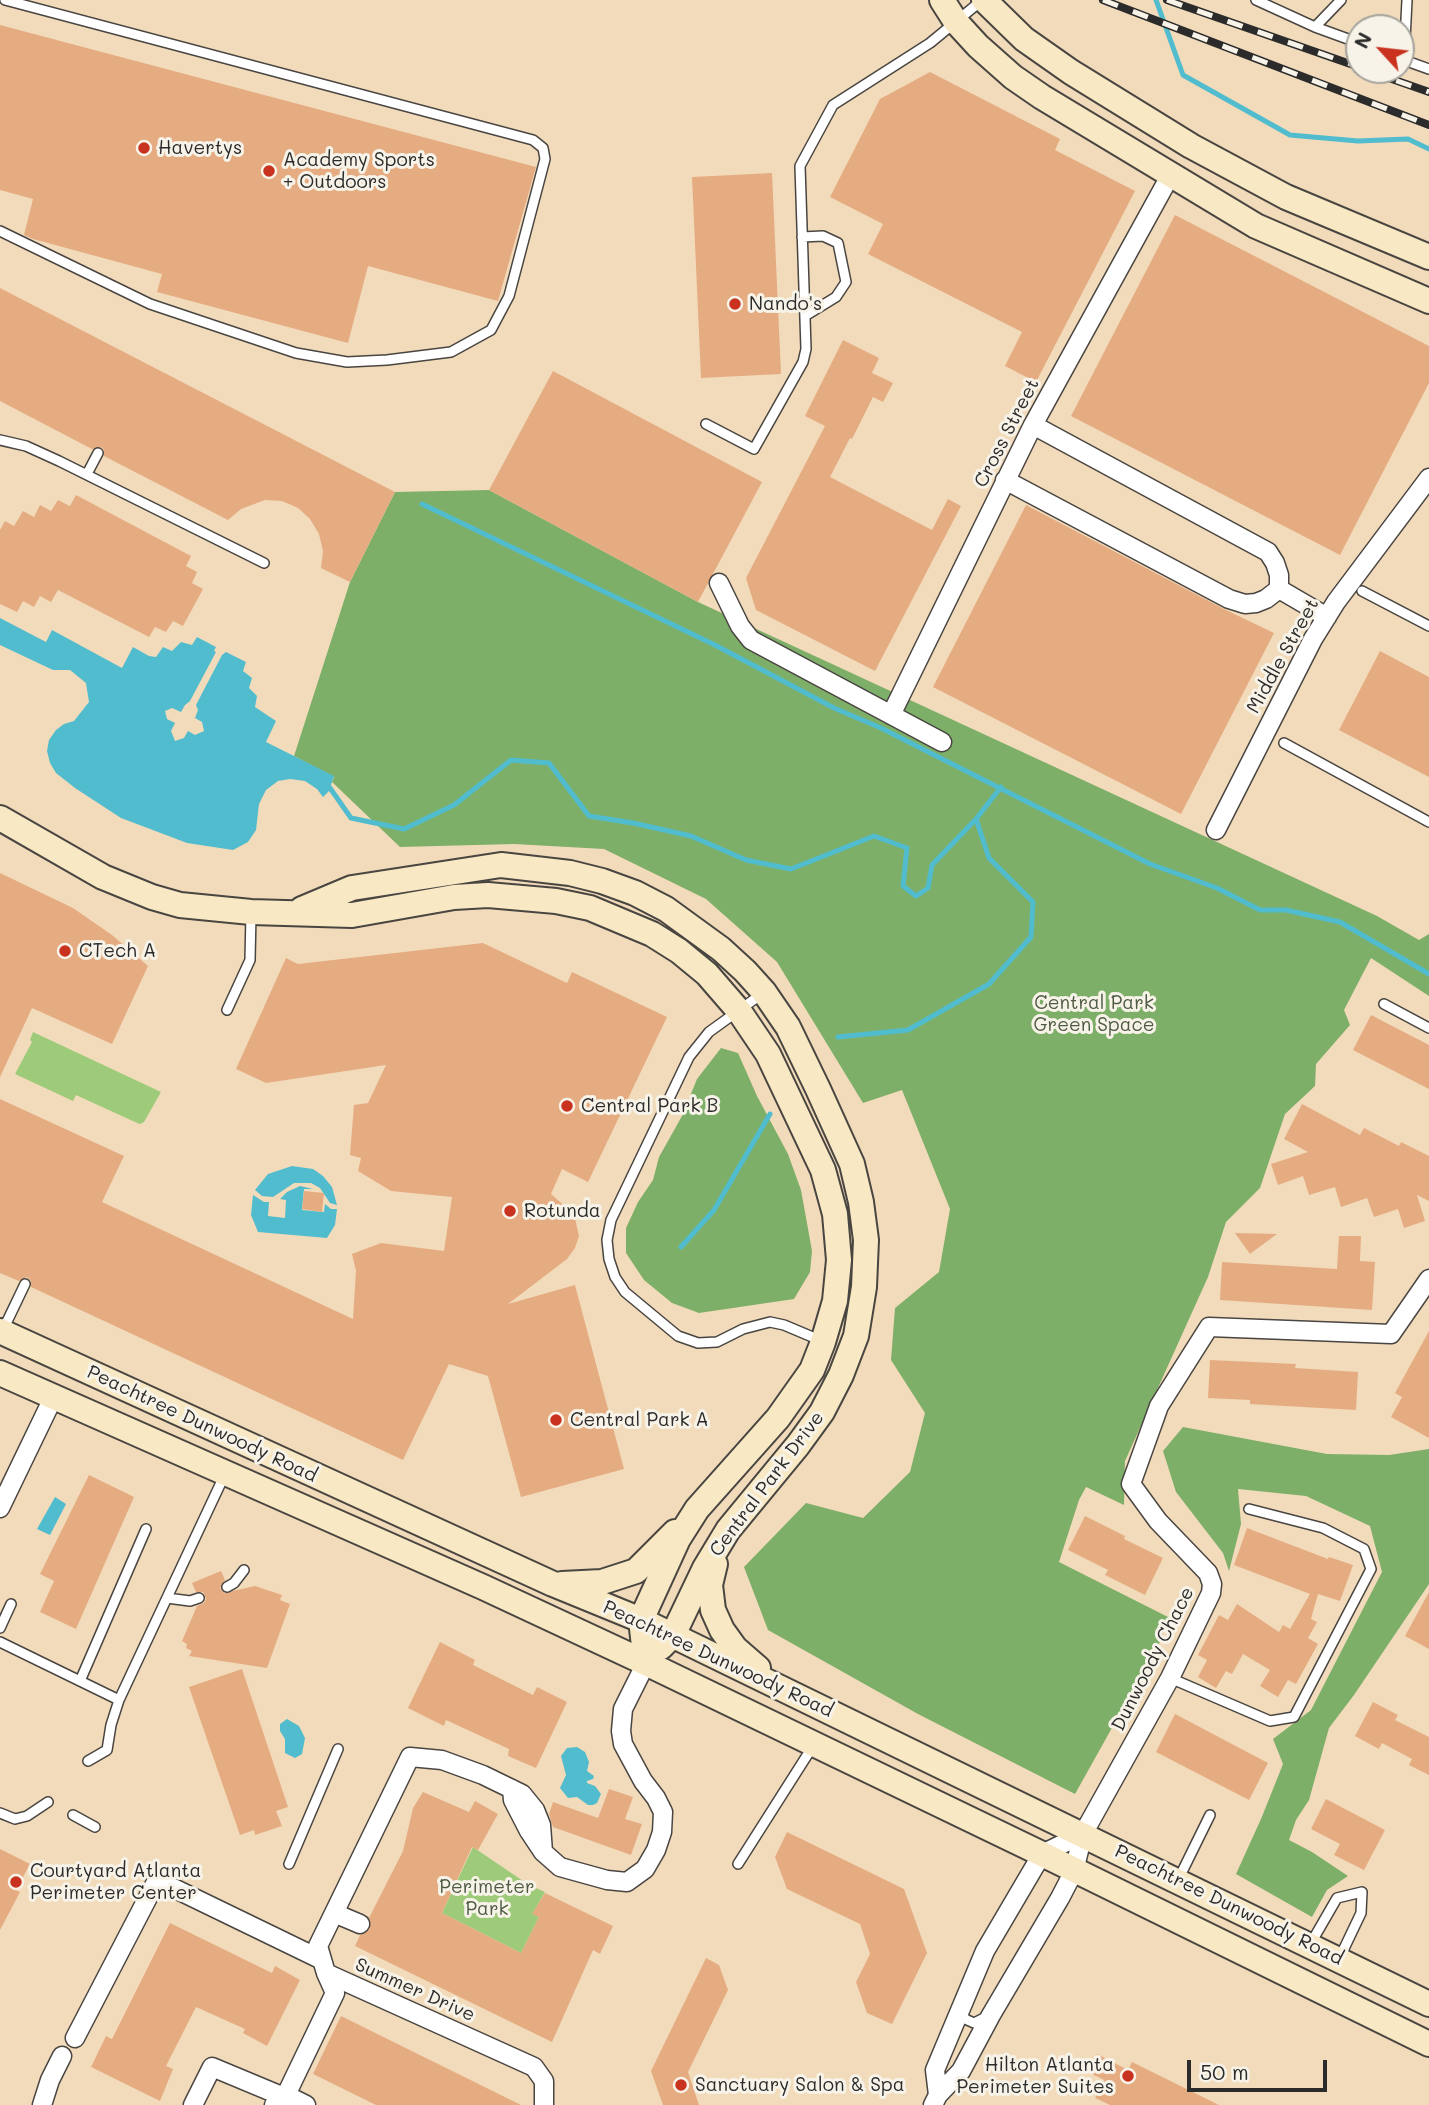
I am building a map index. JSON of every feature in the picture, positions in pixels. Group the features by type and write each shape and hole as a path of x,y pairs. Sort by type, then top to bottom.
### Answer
{"main road":[{"path":"942,0 956,22 978,46 1013,77 1170,176 1256,226 1429,301"},
{"path":"983,0 1007,25 1042,52 1191,146 1286,197 1429,257"},
{"name":"Central Park Drive","path":"0,818 103,877 180,905 251,912 352,915 454,897 488,895 556,901 590,908 652,934 679,951 707,974 739,1011 768,1054 823,1170 835,1214 839,1260 835,1301 824,1342 812,1370 778,1418 697,1509 678,1539 641,1620"},
{"name":"Central Park Drive","path":"295,912 352,888 469,868 501,865 570,873 635,893 666,909 721,948 765,992 788,1027 852,1164 861,1202 866,1240 864,1287 856,1336 841,1376 822,1412 728,1530 705,1568 673,1635 646,1663"},
{"name":"Peachtree Dunwoody Road","path":"1,1331 553,1584 673,1635 1429,2004"},
{"name":"Peachtree Dunwoody Road","path":"0,1373 483,1587 646,1663 1429,2044"},
{"path":"553,1584 602,1582 636,1572 697,1509"},
{"path":"728,1530 713,1568 710,1586 713,1610 722,1630 735,1648 780,1686"},
{"path":"641,1620 646,1663"}],"street":[{"name":"Cross Street","path":"891,715 1033,425 1170,176"},
{"path":"1005,480 1229,599 1245,604 1256,603 1266,600 1279,589 1279,575 1268,552 1033,425"},
{"name":"Middle Street","path":"1216,830 1313,639 1429,478"},
{"path":"719,583 740,626 751,640 942,742"},
{"path":"1279,589 1327,617"},
{"name":"Dunwoody Chace","path":"935,2100 961,2071 1074,1871 1083,1834 1170,1678 1211,1593 1212,1584 1208,1573 1158,1521 1131,1484 1160,1406 1209,1327 1391,1334 1429,1279"},
{"path":"0,1508 54,1396"},
{"path":"322,1960 334,1913 410,1757 442,1760 483,1775 522,1794 535,1810 541,1825 542,1852 560,1867 607,1880 627,1882 645,1869 662,1832 663,1812 623,1744 621,1731 623,1709 646,1663"},
{"path":"935,2100 935,2070 985,1951 1042,1854 1083,1834"},
{"name":"Summer Drive","path":"75,2038 157,1880 534,2067 544,2081 544,2105"},
{"path":"334,1913 360,1924"},
{"name":"Summer Drive","path":"282,2099 335,1993 322,1960"},
{"path":"42,2105 62,2056"},
{"path":"193,2105 212,2067 282,2099 306,2105"}],"lane":[{"path":"0,230 150,304 296,353 347,362 413,357 451,352 491,330 509,296 545,159 543,148 533,140 5,0"},
{"path":"706,424 754,449 803,362 806,349 800,166 833,105 930,43 983,0"},
{"path":"1256,0 1345,38"},
{"path":"1315,27 1342,0"},
{"path":"802,237 823,236 838,243 846,282 836,297 805,316"},
{"path":"0,440 26,446 87,474 264,563"},
{"path":"87,474 98,453"},
{"path":"1362,591 1429,626"},
{"path":"1284,743 1429,822"},
{"path":"228,1010 250,960 251,912"},
{"path":"765,992 709,1032 689,1057 611,1220 607,1240 609,1259 615,1277 625,1292 678,1336 698,1343 717,1342 743,1329 770,1322 824,1342"},
{"path":"1384,1004 1429,1028"},
{"path":"1,1331 25,1284"},
{"path":"88,1761 107,1750 119,1700 226,1472"},
{"path":"1170,1678 1270,1721 1294,1717 1371,1569 1364,1549 1323,1528 1249,1508"},
{"path":"80,1681 146,1530"},
{"path":"227,1587 234,1583 244,1570"},
{"path":"167,1598 190,1601 199,1598"},
{"path":"0,1628 11,1604"},
{"path":"0,1642 119,1700"},
{"path":"737,1864 814,1744"},
{"path":"289,1864 317,1804 338,1749"},
{"path":"0,1813 15,1819 27,1816 48,1802"},
{"path":"73,1815 95,1827"},
{"path":"1178,1880 1210,1815"},
{"path":"1311,1945 1337,1898 1362,1892 1361,1913 1339,1960"},
{"path":"961,2006 965,2019 974,2023 991,2015"}],"green space":[{"name":"Central Park Green Space","path":"489,490 698,602 1377,916 1419,940 1429,934 1429,996 1371,958 1344,1010 1350,1025 1316,1064 1315,1086 1285,1114 1260,1188 1226,1222 1208,1277 1125,1461 1124,1505 1086,1487 1079,1500 1059,1562 1168,1617 1160,1642 1075,1794 918,1714 768,1630 744,1567 806,1503 863,1518 910,1472 925,1413 891,1360 895,1308 939,1272 950,1209 902,1090 863,1103 777,962 706,899 604,849 514,844 400,847 332,782 334,777 294,756 350,582 395,492"},
{"path":"33,1032 161,1092 144,1122 140,1124 76,1095 73,1101 15,1074 32,1042 30,1040"},
{"path":"721,1048 738,1053 788,1154 801,1190 812,1251 810,1272 794,1299 699,1313 672,1303 644,1280 626,1253 626,1228 638,1202 653,1180 659,1157 682,1116 697,1079"},
{"path":"1183,1427 1327,1454 1389,1455 1429,1449 1429,1584 1329,1728 1309,1800 1296,1820 1289,1840 1348,1876 1327,1890 1312,1917 1236,1874 1283,1764 1273,1739 1311,1710 1382,1572 1370,1526 1306,1496 1238,1489 1241,1524 1229,1571 1223,1553 1176,1492 1163,1451"},
{"name":"Perimeter Park","path":"473,1847 529,1885 545,1892 533,1913 539,1917 521,1953 442,1913"}],"water":[{"path":"0,618 46,642 52,630 122,668 133,647 156,657 163,647 172,651 181,642 192,645 197,637 216,647 216,652 190,701 181,712 172,708 165,711 167,719 175,723 171,731 175,741 184,738 188,731 195,735 204,731 202,722 195,718 198,710 196,705 222,655 226,652 246,662 243,671 252,678 249,688 257,696 255,707 276,721 266,742 334,776 329,791 323,797 305,781 278,781 266,790 259,804 256,830 248,842 233,850 187,843 121,818 75,788 56,773 50,763 47,751 49,740 56,730 74,721 89,702 86,683 70,670 53,670 0,645"},
{"path":"292,1166 313,1169 323,1176 332,1187 337,1205 330,1203 320,1188 311,1183 294,1183 273,1197 262,1196 255,1190 268,1174"},
{"path":"300,1186 313,1189 304,1189 302,1210 324,1212 325,1204 331,1209 337,1209 335,1225 327,1238 258,1232 251,1215 253,1195 269,1202 268,1216 285,1218 286,1200 280,1199"},
{"path":"55,1497 66,1504 50,1535 37,1529"},
{"path":"287,1719 299,1726 305,1738 302,1754 295,1758 285,1753 285,1739 280,1731 280,1724"},
{"path":"577,1747 585,1752 589,1762 587,1771 594,1776 587,1783 595,1786 601,1794 593,1805 588,1805 577,1797 568,1798 560,1788 566,1775 561,1756 567,1748"}],"building":[{"path":"0,25 536,167 498,301 368,266 348,343 157,292 162,274 24,235 33,199 0,190"},
{"path":"930,72 1060,139 1055,150 1135,191 1036,382 1005,366 1022,332 868,254 883,224 830,197 880,99"},
{"path":"772,173 781,374 701,378 692,177"},
{"path":"1175,215 1429,346 1429,383 1340,555 1071,416"},
{"path":"0,288 395,492 350,582 321,568 323,551 319,534 310,519 298,508 282,501 265,500 241,509 228,520 104,456 101,447 92,449 0,401"},
{"path":"843,340 879,358 872,373 893,383 883,402 873,397 830,477 932,530 948,499 961,506 875,671 756,610 746,578 825,426 805,416"},
{"path":"553,371 762,482 698,602 489,490"},
{"path":"76,495 191,556 186,566 197,572 192,583 203,589 183,626 173,621 166,632 155,627 149,637 58,590 51,602 40,596 34,607 23,601 17,612 0,604 0,530 5,521 14,526 23,511 34,517 40,505 51,511 58,500 70,506"},
{"path":"1026,505 1274,633 1181,814 933,687"},
{"path":"1380,651 1429,677 1429,777 1339,730"},
{"name":"CTech A","path":"0,873 73,908 112,935 148,966 112,1044 32,1008 0,1077"},
{"path":"483,943 567,983 572,972 667,1017 588,1182 562,1169 551,1194 574,1214 579,1236 575,1248 567,1259 508,1304 575,1285 624,1469 521,1497 488,1376 449,1364 403,1460 31,1287 31,1281 27,1277 19,1281 0,1273 0,1099 124,1156 102,1202 353,1319 356,1271 352,1254 381,1243 444,1251 452,1197 391,1191 358,1171 361,1158 350,1155 354,1105 368,1103 386,1065 266,1083 236,1069 286,958 298,964"},
{"path":"1371,1015 1429,1045 1429,1089 1353,1050"},
{"path":"1302,1104 1360,1135 1364,1128 1399,1146 1401,1142 1429,1156 1429,1201 1417,1195 1425,1221 1404,1228 1398,1209 1374,1217 1367,1198 1341,1207 1335,1187 1309,1195 1303,1176 1278,1185 1271,1164 1308,1152 1284,1139"},
{"path":"304,1191 324,1193 322,1212 302,1209"},
{"path":"1235,1233 1277,1234 1250,1254"},
{"path":"1339,1236 1361,1236 1360,1261 1375,1262 1372,1310 1220,1300 1222,1262 1337,1269"},
{"path":"1429,1331 1429,1438 1391,1417 1402,1397 1395,1393"},
{"path":"1210,1360 1296,1364 1295,1368 1358,1372 1356,1410 1250,1404 1250,1400 1208,1398"},
{"path":"89,1475 134,1497 76,1629 40,1612 54,1581 40,1574"},
{"path":"1085,1516 1163,1558 1145,1595 1105,1575 1108,1570 1068,1550"},
{"path":"1247,1528 1328,1559 1329,1557 1353,1565 1340,1601 1318,1594 1311,1619 1317,1622 1308,1638 1318,1644 1296,1684 1288,1680 1278,1697 1260,1686 1270,1670 1243,1654 1232,1674 1226,1671 1216,1688 1198,1677 1207,1660 1198,1655 1219,1615 1228,1620 1237,1604 1279,1632 1283,1625 1290,1629 1310,1594 1234,1565"},
{"path":"221,1571 225,1580 220,1588 224,1593 255,1586 282,1595 280,1600 290,1604 267,1668 189,1656 192,1651 186,1648 187,1644 182,1641 197,1606 206,1599 203,1592 196,1592 192,1583"},
{"path":"1429,1592 1429,1649 1405,1636"},
{"path":"440,1642 475,1660 473,1665 533,1695 537,1687 567,1702 536,1768 508,1756 509,1749 446,1720 444,1726 408,1708"},
{"path":"242,1669 288,1807 276,1811 282,1826 255,1835 254,1830 240,1835 189,1687"},
{"path":"1373,1702 1398,1715 1395,1720 1429,1737 1429,1775 1409,1765 1412,1759 1382,1743 1379,1749 1355,1736"},
{"path":"1175,1714 1268,1763 1249,1800 1156,1752"},
{"path":"609,1789 633,1797 625,1819 642,1824 631,1855 553,1827 549,1814 553,1802 598,1818"},
{"path":"423,1792 469,1812 475,1801 498,1814 478,1850 472,1847 442,1913 521,1953 539,1917 532,1914 545,1893 613,1926 600,1954 593,1950 552,2042 355,1946 360,1935 370,1929 369,1918 403,1851 413,1808"},
{"path":"1326,1799 1385,1830 1364,1870 1334,1855 1340,1844 1311,1829"},
{"path":"787,1832 904,1889 927,1953 892,2024 867,2013 856,1982 870,1954 860,1924 787,1889 775,1857"},
{"name":"Courtyard Atlanta Perimeter Center","path":"0,1849 30,1864 16,1890 20,1892 0,1930"},
{"path":"170,1923 272,1973 275,1966 300,1980 267,2046 243,2033 245,2029 196,2007 166,2066 173,2069 160,2101 91,2067 106,2036 112,2039"},
{"path":"706,1958 719,1965 728,1990 688,2072 699,2105 663,2105 651,2071"},
{"path":"341,2016 521,2105 376,2105 313,2074"},
{"name":"Hilton Atlanta Perimeter Suites","path":"1097,2054 1128,2070 1132,2062 1219,2105 1110,2105 1095,2098 1104,2080 1088,2072"}],"waterway":[{"path":"1156,0 1183,75 1290,135 1358,141 1408,139 1429,149"},
{"path":"422,504 715,645 834,708 881,728 1150,864 1217,888 1260,910 1286,910 1340,922 1429,974"},
{"path":"330,788 351,818 404,829 454,805 511,760 549,763 589,816 691,836 746,860 791,869 874,836 907,848 903,886 916,896 928,888 932,865 976,819"},
{"path":"838,1037 908,1030 989,984 1031,937 1033,902 989,858 976,819 1001,787"},
{"path":"681,1247 714,1210 770,1114"}],"railway":[{"path":"1103,0 1429,125"},
{"path":"1167,0 1345,62"},
{"path":"1406,84 1429,92"}],"place":[{"name":"Havertys","path":"144,148"},
{"name":"Academy Sports + Outdoors","path":"269,171"},
{"name":"Nando's","path":"735,304"},
{"name":"CTech A","path":"65,951"},
{"name":"Central Park B","path":"567,1106"},
{"name":"Rotunda","path":"510,1211"},
{"name":"Central Park A","path":"556,1420"},
{"name":"Courtyard Atlanta Perimeter Center","path":"16,1882"},
{"name":"Hilton Atlanta Perimeter Suites","path":"1128,2076"},
{"name":"Sanctuary Salon & Spa","path":"681,2085"}]}
